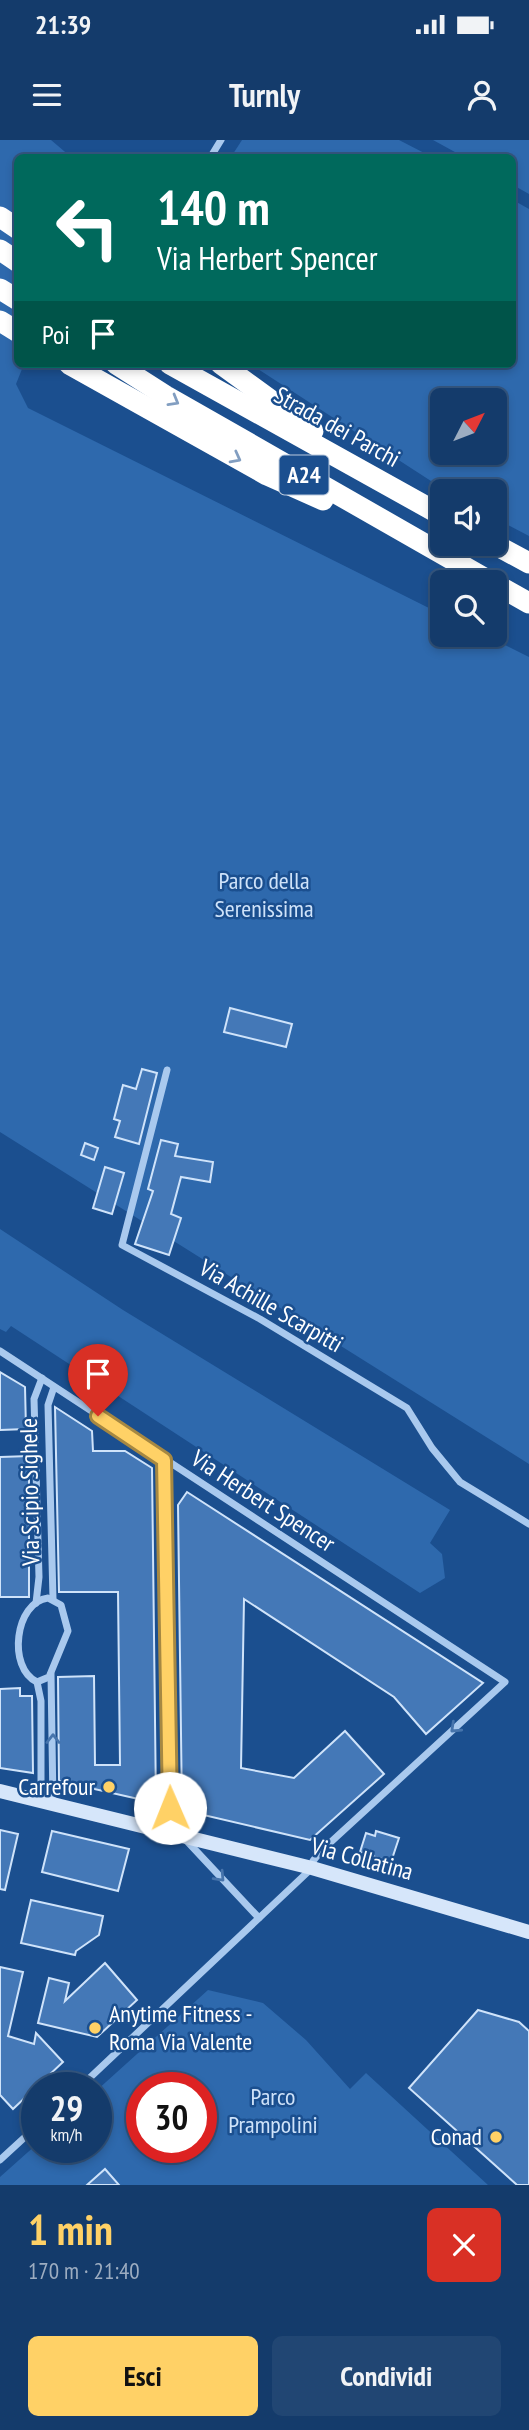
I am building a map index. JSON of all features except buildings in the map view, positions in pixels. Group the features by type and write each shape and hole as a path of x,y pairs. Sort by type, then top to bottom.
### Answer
{"highway":[{"path":"76,368 268,475 447,557"},
{"name":"A24","path":"122,368 166,396 470,570"},
{"name":"Strada dei Parchi","path":"177,368 430,509"},
{"path":"227,368 404,494"},
{"path":"507,551 529,563"},
{"name":"A24","path":"507,590 529,603"}],"street":[{"name":"Via Achille Scarpitti","path":"167,1070 122,1245 260,1319 407,1408 432,1448 460,1482 529,1524"},
{"name":"Via Herbert Spencer","path":"0,1351 505,1682 320,1852 313,1861 312,1868"},
{"name":"Via Scipio Sighele","path":"36,1603 38,1577 34,1399 42,1378"},
{"name":"Via Scipio Sighele","path":"53,1599 48,1405 54,1387"},
{"path":"164,1460 175,1834 259,1918"},
{"name":"Via Scipio Sighele","path":"45,1598 53,1599 64,1610 68,1627 51,1674 47,1803 41,1701 37,1682 24,1670 18,1647 25,1617 36,1603 45,1598"},
{"path":"37,1682 51,1674"},
{"name":"Via Collatina","path":"0,1791 312,1868 529,1932"},
{"path":"96,2072 312,1868"},
{"path":"0,2160 21,2141"}],"green space":[{"name":"Parco della Serenissima","path":"0,140 51,140 67,154 14,154 14,368 22,368 16,384 28,408 430,609 430,647 507,646 529,657 529,1464 0,1132"},
{"path":"242,140 399,140 426,154 233,154"},
{"path":"433,140 529,140 529,194 516,187 516,154 459,154"},
{"path":"516,202 529,209 529,536 507,524 507,479 430,480 256,368 516,368"},
{"path":"0,1229 123,1310 450,1510 430,1543 442,1554 445,1578 420,1593 11,1326 6,1332 0,1329"},
{"name":"Parco Prampolini","path":"208,1990 263,2003 306,2040 350,2089 366,2073 488,2185 0,2185 0,2177 21,2158 21,2163 112,2163 112,2077"}],"place":[{"name":"Carrefour","path":"109,1787"},
{"name":"Anytime Fitness - Roma Via Valente","path":"95,2028"},
{"name":"Conad","path":"496,2137"}],"route":[{"path":"98,1416 164,1460 170,1808"}]}
